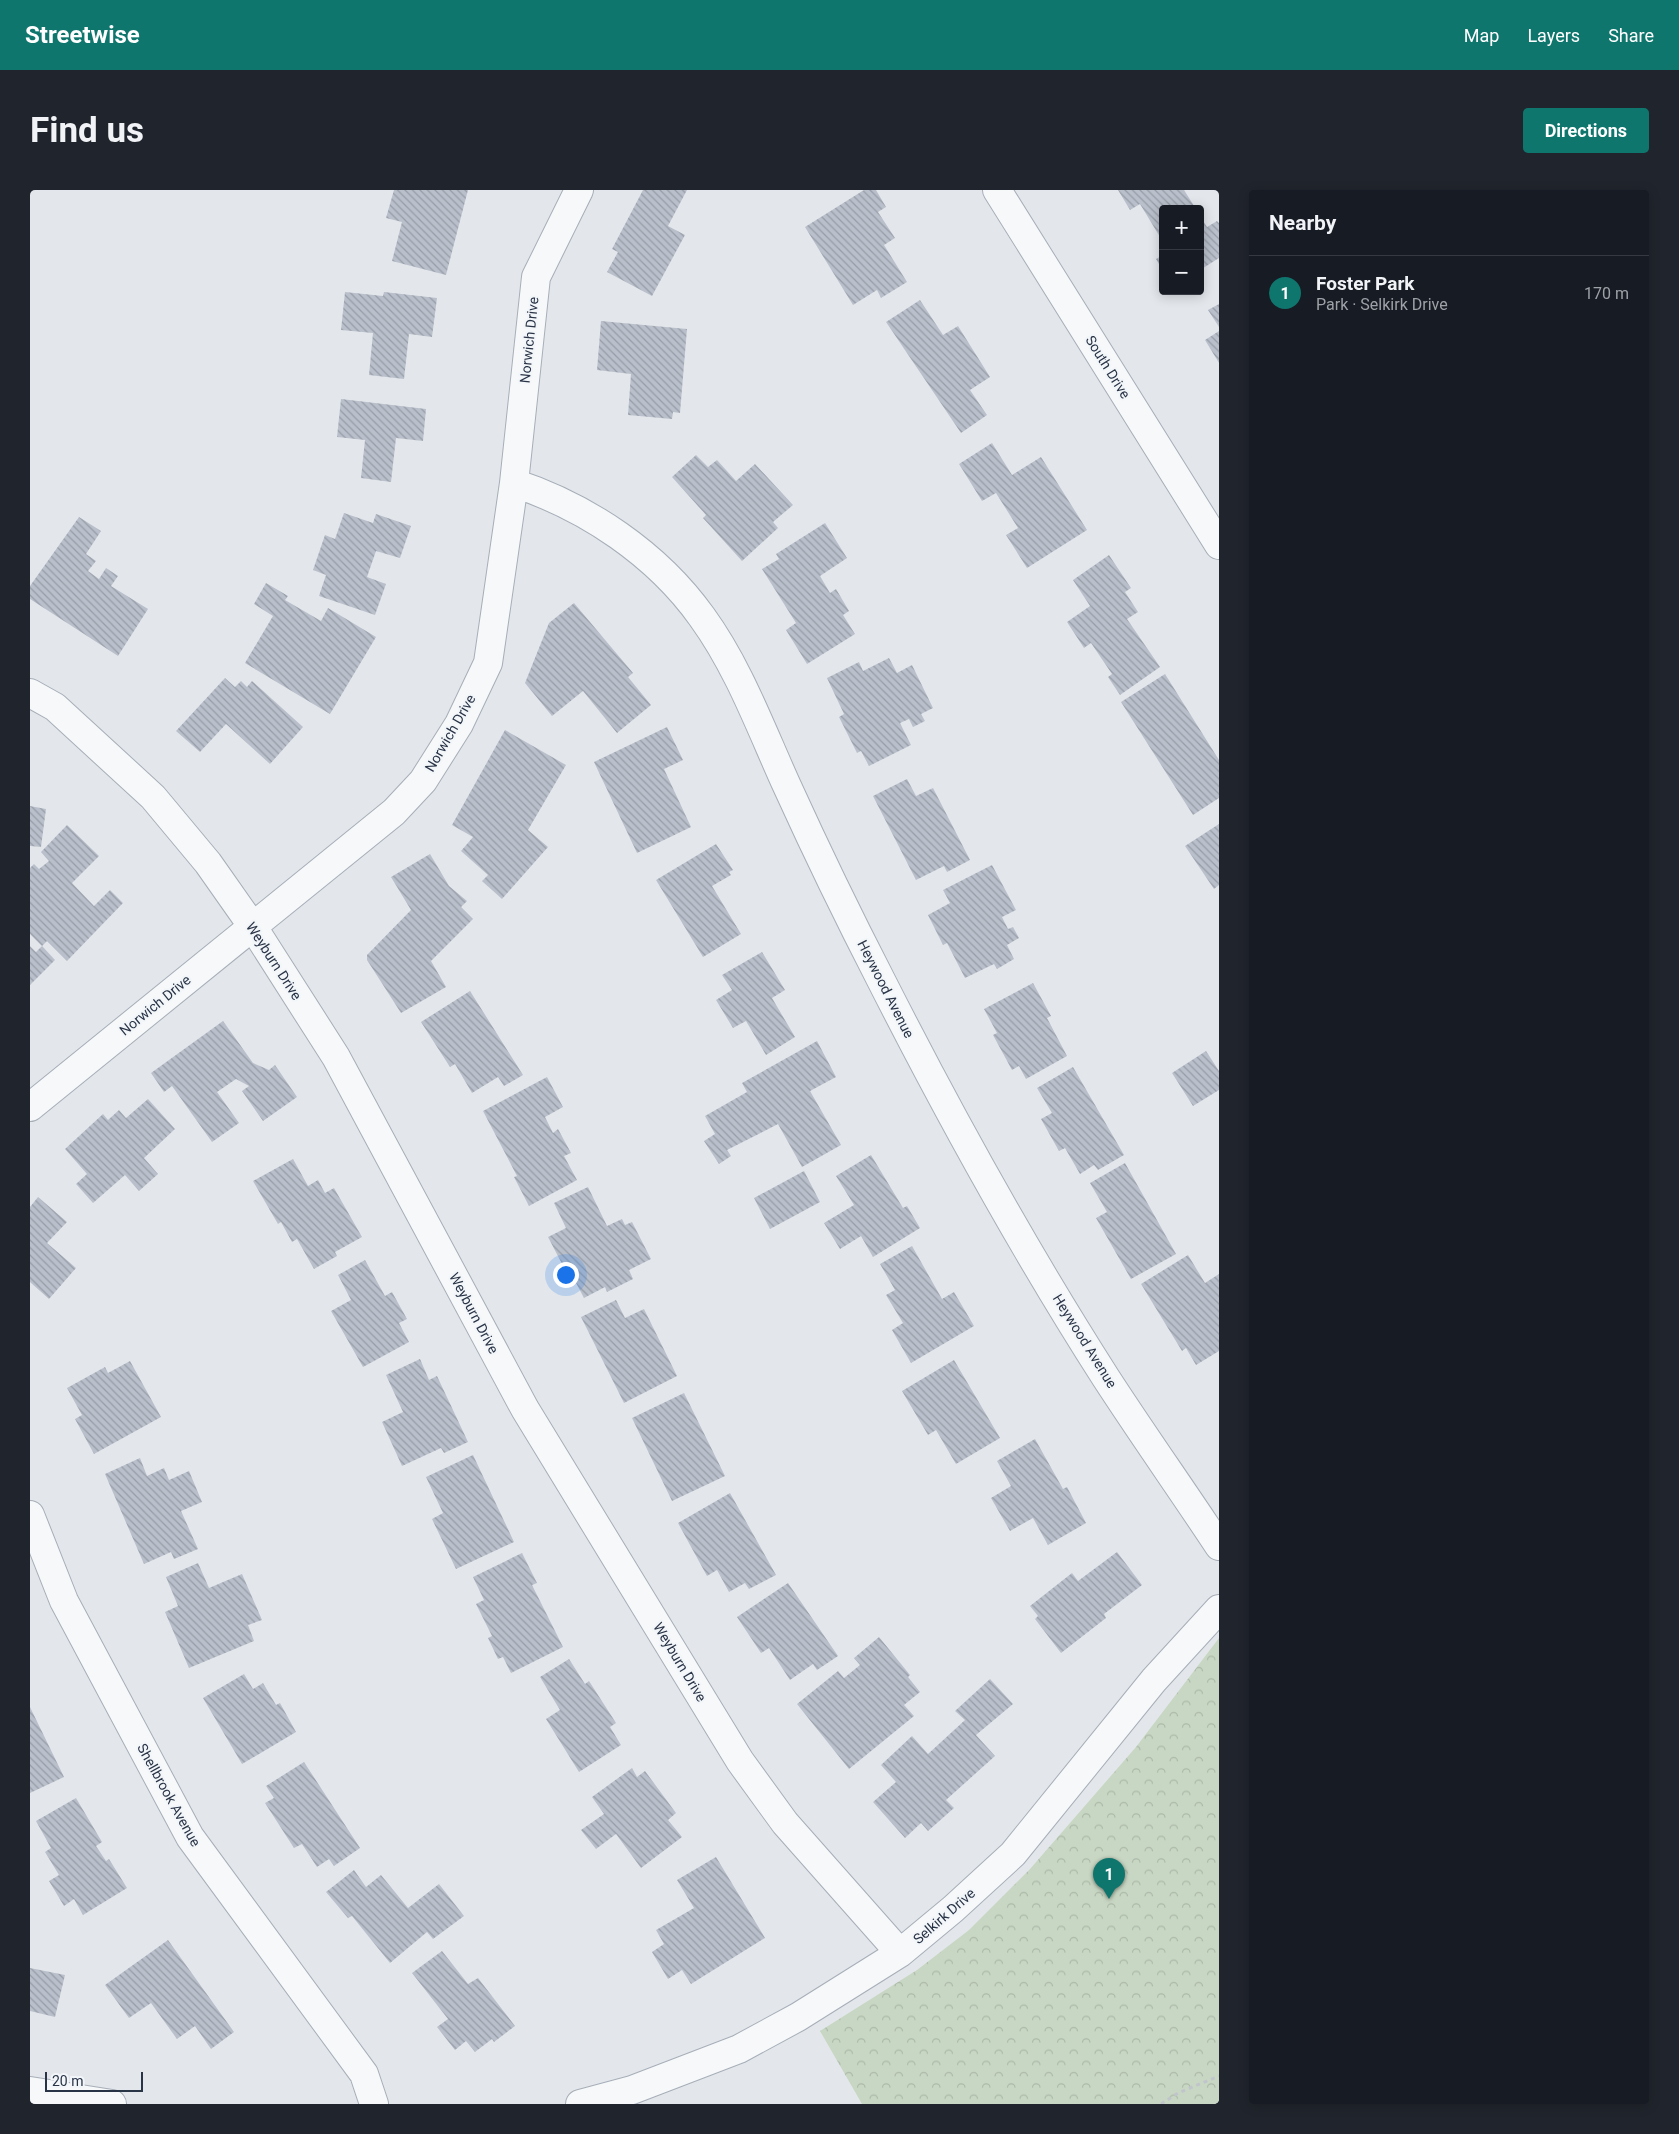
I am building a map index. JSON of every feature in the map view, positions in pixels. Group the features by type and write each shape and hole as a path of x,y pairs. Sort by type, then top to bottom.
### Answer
{"street":[{"name":"Norwich Drive","path":"30,1107 394,812 423,780 459,724 488,663 514,483 536,277 580,190"},
{"name":"South Drive","path":"997,190 1219,545"},
{"name":"Heywood Avenue","path":"514,483 548,494 578,509 617,536 674,584 701,615 717,639 743,689 818,854 944,1099 1008,1214 1106,1378 1219,1546"},
{"name":"Weyburn Drive","path":"30,692 55,707 153,797 208,863 253,927 336,1057 525,1409 740,1761 785,1823 900,1953"},
{"name":"Shellbrook Avenue","path":"30,1515 64,1601 190,1837 364,2074 374,2104"},
{"name":"Selkirk Drive","path":"580,2104 632,2090 739,2049 798,2018 900,1953 953,1909 1013,1854 1154,1680 1219,1609"},
{"path":"30,2091 112,2104"}],"path":[{"path":"1161,2104 1178,2093 1219,2076"}],"green space":[{"path":"1219,1638 1219,2104 862,2104 820,2031 917,1970 969,1930 1030,1869 1136,1747"}],"building":[{"path":"394,190 468,190 446,275 392,261 402,222 386,218"},
{"path":"643,190 687,190 668,226 685,235 652,296 607,272 618,252 612,249"},
{"path":"864,190 876,190 886,207 878,212 895,238 884,245 907,282 881,298 877,290 853,305 805,227"},
{"path":"1118,190 1184,190 1193,205 1159,205 1159,235 1140,204 1130,210"},
{"path":"1217,221 1219,223 1219,258 1204,267 1204,222 1207,227"},
{"path":"345,292 383,296 384,292 437,298 432,337 409,334 404,379 369,375 373,333 341,330"},
{"path":"920,300 943,335 958,326 990,377 970,390 987,415 961,433 886,322"},
{"path":"1219,304 1219,327 1208,310"},
{"path":"601,321 687,329 680,413 673,412 672,419 628,415 631,374 597,370"},
{"path":"1219,331 1219,363 1205,340"},
{"path":"341,399 426,409 423,441 396,438 391,482 361,478 365,440 337,437"},
{"path":"992,443 1012,475 1041,457 1087,530 1027,568 1006,535 1018,528 996,493 982,501 959,464"},
{"path":"696,455 708,467 717,460 736,481 755,464 793,505 773,522 778,528 742,561 703,518 706,515 672,477"},
{"path":"344,513 373,523 376,514 411,526 400,558 376,551 367,577 386,584 375,615 319,596 326,575 313,570 325,535 335,539"},
{"path":"79,517 101,531 86,554 96,561 88,571 99,579 106,568 118,576 111,586 148,609 118,656 30,599 30,586"},
{"path":"825,523 847,558 820,576 830,593 836,589 849,611 843,615 855,634 807,664 786,630 796,623 762,569 779,559 776,554"},
{"path":"1109,555 1131,588 1125,592 1138,612 1127,619 1160,667 1120,695 1108,677 1112,674 1091,643 1084,648 1067,622 1090,606 1073,580"},
{"path":"266,583 288,596 285,600 321,621 328,608 376,637 330,714 245,663 273,616 254,604"},
{"path":"574,603 633,673 628,677 651,705 617,733 583,691 552,716 525,683 549,623"},
{"path":"889,658 897,673 912,665 933,708 921,714 925,721 913,727 909,719 900,723 911,745 869,766 861,751 857,753 839,717 844,714 827,678 859,662 863,671"},
{"path":"1165,674 1219,760 1219,798 1193,815 1121,702"},
{"path":"225,678 235,687 241,681 247,687 252,681 303,727 270,764 226,724 200,752 176,731"},
{"path":"667,727 683,760 664,769 691,827 637,853 594,762"},
{"path":"505,730 566,765 528,830 548,847 502,899 482,881 488,875 461,851 473,837 452,825"},
{"path":"907,779 916,796 933,788 970,860 947,872 944,866 916,880 873,796"},
{"path":"30,806 46,809 41,847 30,846"},
{"path":"1219,824 1219,885 1214,889 1185,846"},
{"path":"67,825 99,856 72,883 94,906 110,890 123,903 67,961 47,941 42,946 30,934 30,868 34,864 39,869 49,861 41,852"},
{"path":"716,844 733,870 729,872 731,875 712,886 741,934 703,957 656,880"},
{"path":"430,854 449,886 467,901 461,907 473,919 431,961 446,987 401,1013 367,960 367,955 411,910 391,877"},
{"path":"992,865 1016,910 1002,917 1008,929 1013,927 1019,938 1007,945 1014,959 997,969 994,964 965,978 947,943 943,945 928,915 950,903 943,890"},
{"path":"30,946 36,952 42,946 55,960 30,985"},
{"path":"762,952 785,990 772,998 795,1037 766,1055 746,1021 733,1028 716,1000 732,990 722,975"},
{"path":"1033,983 1051,1016 1047,1018 1067,1056 1026,1079 1019,1066 1012,1070 993,1035 997,1033 984,1009"},
{"path":"470,991 523,1075 504,1086 498,1077 472,1093 455,1064 450,1067 421,1022"},
{"path":"223,1021 253,1063 269,1070 275,1065 297,1097 263,1121 242,1091 249,1086 236,1079 217,1092 239,1123 212,1142 172,1086 164,1092 151,1073"},
{"path":"817,1041 836,1077 810,1091 841,1145 802,1167 778,1124 727,1150 731,1156 719,1164 704,1141 715,1134 705,1116 747,1092 742,1083"},
{"path":"1206,1051 1219,1071 1219,1090 1193,1106 1172,1073"},
{"path":"1073,1067 1124,1155 1098,1170 1094,1165 1080,1174 1065,1148 1059,1151 1041,1119 1052,1113 1037,1088"},
{"path":"547,1077 563,1107 545,1117 553,1133 558,1129 571,1153 564,1156 577,1180 529,1206 514,1177 517,1176 483,1111"},
{"path":"148,1099 175,1129 144,1158 158,1174 139,1191 125,1175 93,1203 76,1184 87,1174 65,1149 103,1114 108,1120 119,1110 126,1118"},
{"path":"871,1155 903,1208 907,1206 920,1228 873,1257 861,1236 840,1249 824,1223 854,1205 836,1176"},
{"path":"293,1159 308,1186 318,1180 325,1193 334,1188 362,1237 335,1252 337,1256 314,1269 297,1239 292,1242 281,1222 278,1224 253,1181"},
{"path":"1125,1163 1176,1254 1131,1279 1096,1218 1107,1212 1090,1183"},
{"path":"804,1171 820,1202 770,1229 754,1198"},
{"path":"588,1187 607,1226 622,1219 625,1225 632,1222 651,1259 629,1270 633,1279 607,1292 605,1287 584,1298 575,1281 572,1283 548,1237 566,1228 554,1203"},
{"path":"38,1197 67,1222 47,1243 76,1268 49,1299 30,1282 30,1207"},
{"path":"912,1246 942,1299 954,1292 974,1326 911,1363 892,1330 903,1323 886,1295 895,1290 880,1264"},
{"path":"1188,1255 1205,1283 1219,1274 1219,1351 1196,1365 1186,1348 1182,1351 1141,1284"},
{"path":"365,1260 385,1296 392,1292 407,1319 399,1323 409,1342 363,1367 331,1311 351,1300 338,1275"},
{"path":"616,1300 625,1318 644,1309 677,1376 624,1403 581,1317"},
{"path":"420,1359 429,1380 437,1376 468,1442 444,1453 441,1448 402,1466 382,1422 403,1412 386,1375"},
{"path":"954,1360 1000,1438 956,1464 936,1430 928,1435 902,1391"},
{"path":"130,1361 161,1417 94,1454 75,1419 82,1415 67,1388 105,1367 108,1373"},
{"path":"684,1393 725,1476 672,1501 632,1418"},
{"path":"1035,1439 1063,1489 1067,1487 1086,1523 1048,1545 1033,1518 1010,1531 991,1498 1011,1486 997,1461"},
{"path":"473,1455 514,1542 456,1569 432,1519 443,1513 426,1477"},
{"path":"140,1458 147,1476 164,1468 169,1480 189,1471 202,1502 181,1511 198,1549 174,1559 171,1552 144,1564 105,1474"},
{"path":"730,1493 776,1575 749,1589 745,1583 729,1592 717,1570 707,1576 678,1523"},
{"path":"1117,1552 1142,1585 1104,1614 1106,1618 1061,1653 1035,1619 1038,1616 1030,1606 1072,1573 1078,1581"},
{"path":"522,1553 537,1583 532,1585 563,1647 511,1673 503,1657 498,1659 488,1638 492,1636 476,1604 484,1600 473,1577"},
{"path":"198,1563 209,1588 242,1574 262,1620 248,1625 254,1641 189,1668 165,1612 178,1606 166,1577"},
{"path":"788,1583 838,1656 817,1670 813,1664 790,1680 769,1648 761,1653 737,1617"},
{"path":"879,1637 910,1675 908,1677 920,1692 904,1705 914,1716 849,1769 797,1704 838,1671 844,1678 860,1665 854,1658"},
{"path":"569,1659 585,1684 589,1681 616,1723 610,1727 621,1745 579,1772 546,1719 560,1710 540,1677"},
{"path":"244,1674 253,1689 263,1683 276,1705 280,1703 296,1732 242,1764 203,1698"},
{"path":"990,1679 1013,1704 976,1735 995,1756 946,1800 954,1808 928,1831 921,1823 905,1838 873,1802 896,1782 881,1765 912,1736 928,1754 965,1720 955,1711"},
{"path":"30,1707 64,1777 30,1793"},
{"path":"304,1762 360,1848 334,1866 329,1859 317,1867 302,1844 294,1848 265,1803 274,1798 266,1786"},
{"path":"632,1768 637,1777 645,1771 676,1813 668,1820 682,1837 641,1868 616,1834 596,1849 581,1830 604,1814 592,1797"},
{"path":"76,1798 102,1842 96,1846 106,1861 109,1859 127,1888 83,1915 74,1899 64,1906 49,1881 59,1875 45,1852 51,1848 36,1821"},
{"path":"716,1857 765,1938 691,1984 682,1970 668,1979 652,1952 664,1944 656,1930 694,1908 677,1880"},
{"path":"354,1870 366,1887 381,1875 408,1908 439,1884 464,1916 433,1939 427,1932 390,1963 352,1916 348,1918 326,1892"},
{"path":"168,1940 234,2032 211,2049 195,2026 177,2039 151,2003 129,2018 105,1985"},
{"path":"442,1951 468,1984 478,1978 515,2026 494,2042 492,2039 475,2052 466,2041 455,2050 437,2027 448,2019 412,1973"},
{"path":"30,1968 65,1975 55,2017 30,2011"}],"place":[{"name":"Foster Park","path":"1109,1899"}]}
